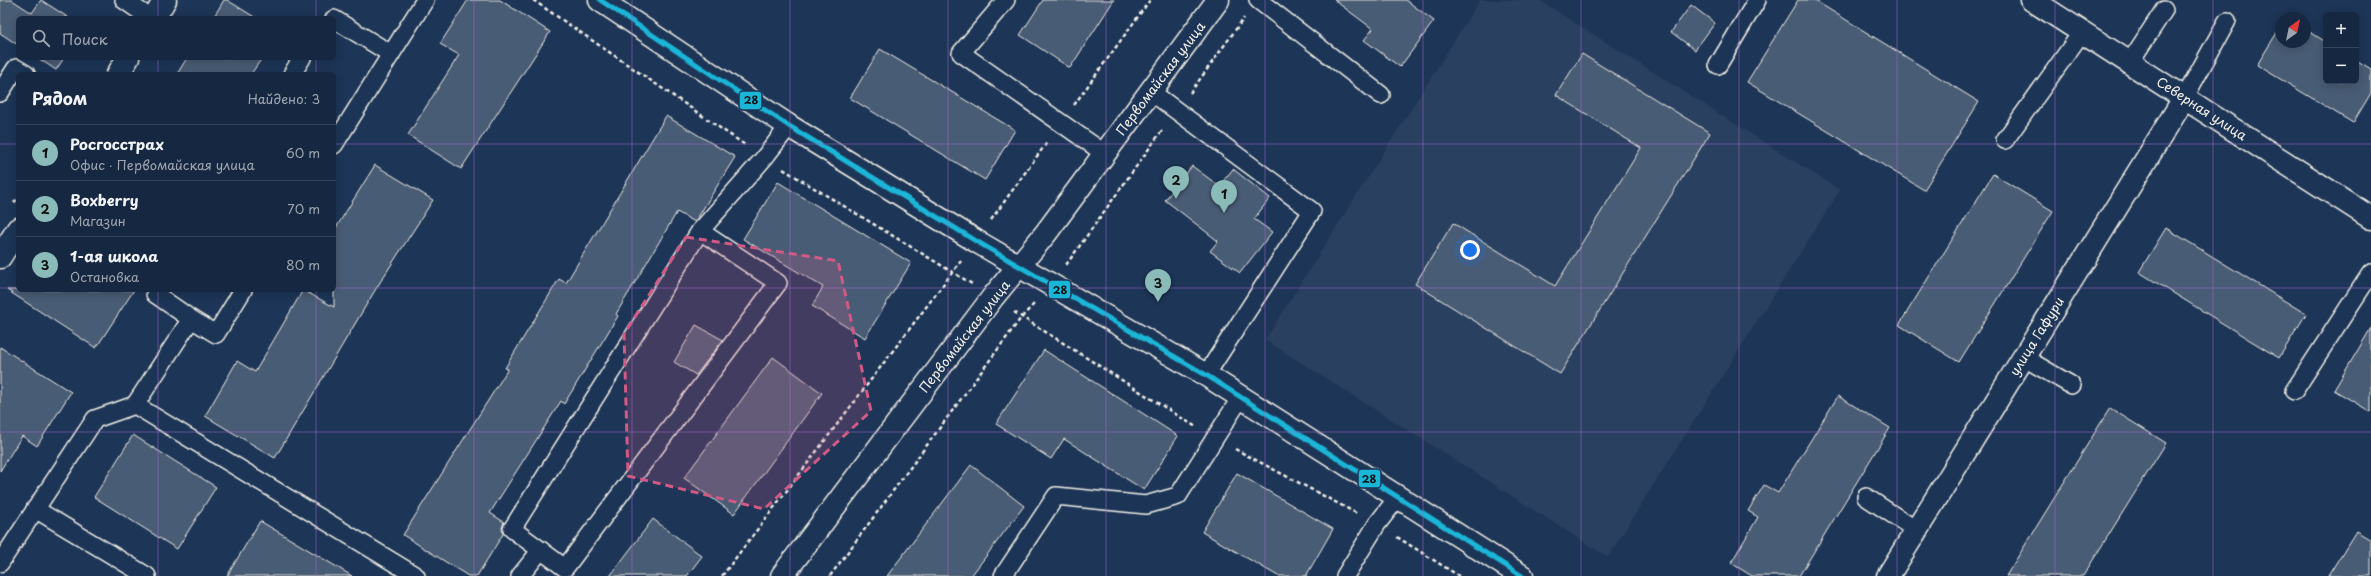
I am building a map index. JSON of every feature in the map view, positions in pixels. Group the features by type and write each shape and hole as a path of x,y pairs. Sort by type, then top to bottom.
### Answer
{"street":[{"path":"155,16 165,0"},
{"path":"600,0 789,126 976,241 1053,284 1206,376 1522,576"},
{"name":"Первомайская улица","path":"782,576 1019,266 1218,0"},
{"name":"Северная улица","path":"2032,0 2371,218"},
{"path":"119,72 127,60"},
{"name":"улица Гафури","path":"1888,576 2185,97"},
{"path":"0,257 16,232"}],"lane":[{"path":"124,0 147,16"},
{"path":"336,142 425,0"},
{"path":"1006,0 961,53 1104,153"},
{"path":"1718,65 1757,0"},
{"path":"1253,6 1381,95"},
{"path":"2130,62 2164,10"},
{"path":"336,21 391,54"},
{"path":"2185,97 2227,21"},
{"path":"2005,140 2082,32"},
{"path":"293,72 301,60"},
{"path":"0,93 16,68 23,72"},
{"path":"1150,91 1312,211 1206,376"},
{"path":"700,231 778,283 565,568 512,529 700,231 764,158 789,126"},
{"path":"2294,391 2371,272"},
{"path":"156,292 154,294 216,334 242,292"},
{"path":"0,563 95,419 135,405 191,319"},
{"path":"2023,357 2070,385"},
{"path":"1003,576 1056,496 1146,505 1178,496 1241,398"},
{"path":"135,405 416,576"},
{"path":"1345,576 1377,524 1398,497"},
{"path":"1866,497 1916,530"},
{"path":"35,509 147,576"},
{"path":"520,576 541,550"}],"path":[{"path":"722,576 976,241 1150,0"},
{"path":"830,576 1021,318 1053,284 1253,6"}],"highlighted area":[{"path":"686,237 838,261 871,411 764,509 628,476 624,334"}],"shaded area":[{"path":"1480,0 1539,0 1840,190 1608,557 1265,340"}],"building":[{"path":"0,0 12,0 32,13 41,0 66,16 16,16 16,44 0,33"},
{"path":"224,0 227,0 253,16 214,16"},
{"path":"468,0 500,0 550,32 461,169 408,135 459,55 440,44"},
{"path":"1043,0 1114,0 1070,68 1020,35"},
{"path":"1334,0 1406,0 1434,21 1400,67 1364,40 1373,29"},
{"path":"1798,0 1814,0 1979,102 1924,190 1747,82"},
{"path":"1691,5 1715,23 1695,50 1671,32"},
{"path":"2311,33 2323,40 2323,84 2359,84 2359,62 2371,69 2371,93 2353,123 2257,65 2275,36 2275,48 2311,48"},
{"path":"880,49 1015,130 985,180 850,98"},
{"path":"1582,54 1710,133 1560,374 1415,284 1453,223 1555,286 1641,148 1556,95"},
{"path":"41,60 63,60 56,70"},
{"path":"186,60 261,60 252,72 178,72"},
{"path":"666,116 735,157 695,222 677,212 616,314 618,316 564,404 561,401 490,513 504,522 502,528 503,534 477,576 468,576 403,535 508,369 505,368 559,279 566,283"},
{"path":"375,165 433,200 377,287 275,458 205,416 237,361 255,372 302,292 307,292 334,307 334,292 336,292 336,228"},
{"path":"1192,166 1219,186 1233,169 1270,198 1254,219 1272,232 1240,273 1210,251 1218,241 1165,200"},
{"path":"1993,174 2053,211 1959,362 1899,325"},
{"path":"778,182 911,263 865,338 812,306 823,287 743,239"},
{"path":"2166,228 2306,314 2279,358 2139,272"},
{"path":"7,290 16,290 16,292 133,292 96,348"},
{"path":"696,325 723,340 696,375 674,362"},
{"path":"2371,328 2371,412 2334,390"},
{"path":"0,347 71,392 37,446 22,436 0,471"},
{"path":"1044,350 1178,436 1144,490 1064,439 1051,459 996,424"},
{"path":"773,357 822,393 734,514 684,478"},
{"path":"1838,396 1890,428 1799,576 1752,576 1731,563 1758,517 1748,511 1764,485 1778,493"},
{"path":"2110,408 2166,443 2083,576 2006,576"},
{"path":"133,435 216,487 177,549 94,497"},
{"path":"971,465 1024,506 971,576 887,576"},
{"path":"1237,473 1333,529 1306,576 1278,576 1202,532"},
{"path":"653,519 702,556 687,576 610,576"},
{"path":"260,521 352,576 227,576"},
{"path":"2356,531 2371,540 2371,576 2328,576"}],"transit line":[{"name":"28","path":"600,0 789,126 976,241 1206,375 1522,576"}],"place":[{"name":"Boxberry","path":"1176,199"},
{"name":"Росгосстрах","path":"1224,213"},
{"name":"1-ая школа","path":"1158,302"}]}
